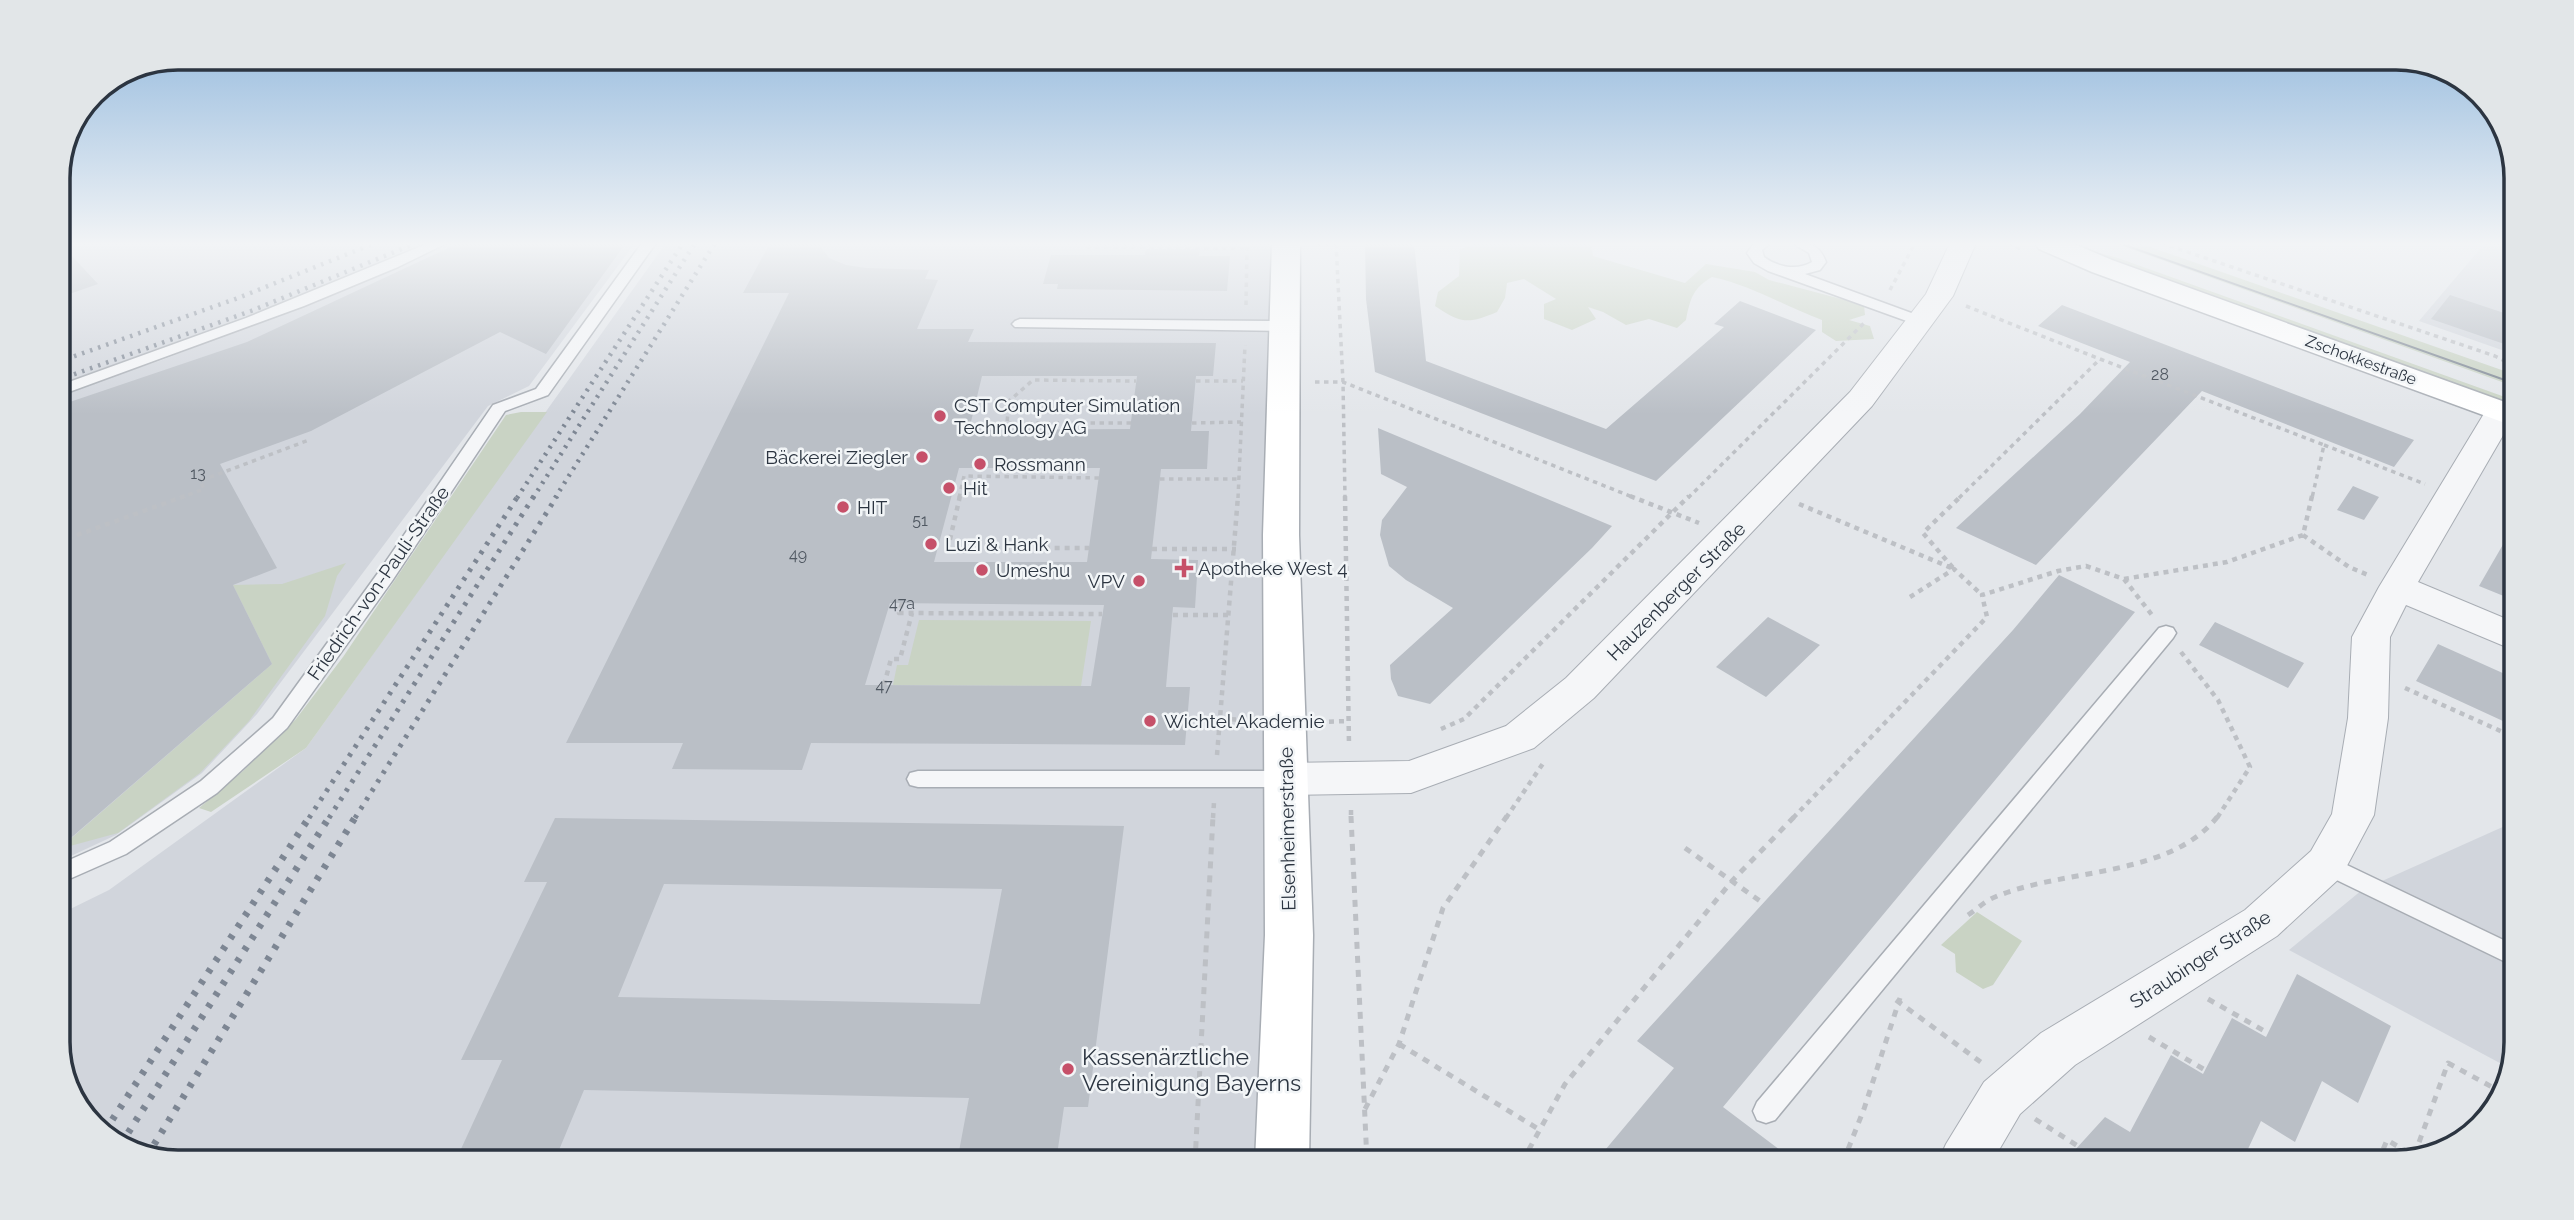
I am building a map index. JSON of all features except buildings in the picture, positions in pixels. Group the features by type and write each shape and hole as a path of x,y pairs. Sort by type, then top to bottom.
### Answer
{"main road":[{"name":"Elsenheimerstraße","path":"1268,300 1265,326 1284,382 1281,535 1289,935 1282,1150"},
{"name":"Zschokkestraße","path":"2200,300 2504,406"},
{"name":"Zschokkestraße","path":"2237,300 2504,405"}],"street":[{"name":"Hauzenberger Straße","path":"1286,779 1411,777 1520,737 1580,688 1727,540 1861,399 1933,300"},
{"name":"Straubinger Straße","path":"1971,1150 2008,1091 2058,1049 2261,923 2326,864 2353,815 2368,718 2371,637 2452,494 2504,418"},
{"path":"2397,587 2504,633"}],"lane":[{"path":"70,387 309,300"},
{"name":"Friedrich-von-Pauli-Straße","path":"70,870 117,848 209,787 280,723 385,577 499,408 542,392 608,300"},
{"path":"1866,300 1881,307 1929,308"},
{"path":"1020,324 1265,326"},
{"path":"1766,1111 2166,633"},
{"path":"918,779 1286,779"},
{"path":"2326,864 2504,951"}],"path":[{"path":"1196,1150 1209,943 1215,778 1236,549 1243,381 1265,326 1268,300"},
{"path":"1339,300 1343,382 1350,780 1366,1150"},
{"path":"1438,730 1464,719 1881,307 1885,300"},
{"path":"2329,300 2504,361"},
{"path":"1929,308 2100,359 2452,494"},
{"path":"1982,595 1954,569 1923,533 2100,359"},
{"path":"976,401 1009,401 1033,380 1136,381"},
{"path":"1196,381 1243,381"},
{"path":"1284,382 1343,382 1673,512 1727,540"},
{"path":"1009,401 1007,424 1131,423"},
{"path":"1192,423 1241,422"},
{"path":"70,538 204,489 201,481 309,440"},
{"path":"2303,535 2324,445"},
{"path":"243,465 246,471"},
{"path":"1089,548 948,548 964,476 1099,478"},
{"path":"1160,479 1238,479"},
{"path":"1772,493 1954,569"},
{"path":"945,520 954,520"},
{"path":"2124,579 2227,562 2303,535"},
{"path":"2303,535 2349,567 2397,587"},
{"path":"1152,549 1236,549"},
{"path":"1910,597 1954,569"},
{"path":"902,603 899,613 1102,614"},
{"path":"884,685 891,659 900,659 912,613"},
{"path":"1173,615 1230,615"},
{"path":"1340,661 1348,661"},
{"path":"2370,672 2504,733"},
{"path":"1364,1110 1399,1044 1443,908 1548,756"},
{"path":"1685,848 1760,901"},
{"path":"1210,873 1219,873"},
{"path":"1529,1150 1565,1084 1732,881"},
{"path":"2171,979 2268,1033"},
{"path":"1898,1002 2008,1091 2087,1150"},
{"path":"2112,1015 2205,1070"},
{"path":"1399,1044 1540,1129"},
{"path":"2418,1147 2448,1063 2494,1088"},
{"path":"2383,1150 2387,1140 2404,1149"}],"shaded area":[{"path":"70,300 290,300 70,381"},
{"path":"317,300 593,300 529,386 488,406 257,714 202,773 116,835 70,856 70,391 162,360"},
{"path":"625,300 1287,300 1281,1150 178,1150 137,1142 118,1132 97,1113 81,1090 76,1077 70,1049 70,909 109,890 306,748"},
{"path":"2437,300 2504,300 2504,351 2419,321"},
{"path":"2504,826 2502,1064 2289,950 2362,890"}],"green space":[{"path":"1436,300 1504,300 1497,312 1472,320 1459,319 1435,306"},
{"path":"1554,300 1691,300 1686,320 1677,328 1649,319 1626,325 1588,307 1596,319 1572,330 1544,319 1544,304"},
{"path":"1777,300 1845,300 1864,305 1865,315 1849,320 1870,326 1874,339 1836,341 1822,332 1822,320"},
{"path":"2211,300 2235,300 2504,397 2504,405"},
{"path":"2273,300 2302,300 2504,371 2504,383"},
{"path":"547,412 306,748 211,812 199,808 243,771 296,719 343,657 506,415"},
{"path":"346,563 337,576 325,616 249,721 200,773 118,833 70,846 70,839 272,664 233,585 282,584"},
{"path":"919,620 1091,621 1081,686 893,685 897,665 908,665"},
{"path":"1977,912 2022,941 1993,985 1983,989 1956,972 1955,954 1941,945"}],"tram line":[{"path":"2279,300 2504,380"}],"railway":[{"path":"70,358 233,300"},
{"path":"70,376 278,300"},
{"path":"517,498 646,300"},
{"path":"533,498 659,300"},
{"path":"555,498 679,300"},
{"path":"309,818 518,496"},
{"path":"329,818 534,496"},
{"path":"355,818 557,496"},
{"path":"109,1125 310,816"},
{"path":"126,1136 330,816"},
{"path":"153,1147 356,816"}],"place":[{"name":"CST Computer Simulation Technology AG","path":"940,416"},
{"name":"Bäckerei Ziegler","path":"922,457"},
{"name":"Rossmann","path":"980,464"},
{"name":"Hit","path":"949,488"},
{"name":"HIT","path":"843,507"},
{"name":"Luzi & Hank","path":"931,544"},
{"name":"Apotheke West 4","path":"1184,568"},
{"name":"Umeshu","path":"982,570"},
{"name":"VPV","path":"1139,581"},
{"name":"Wichtel Akademie","path":"1150,721"},
{"name":"Kassenärztliche Vereinigung Bayerns","path":"1068,1069"}]}
